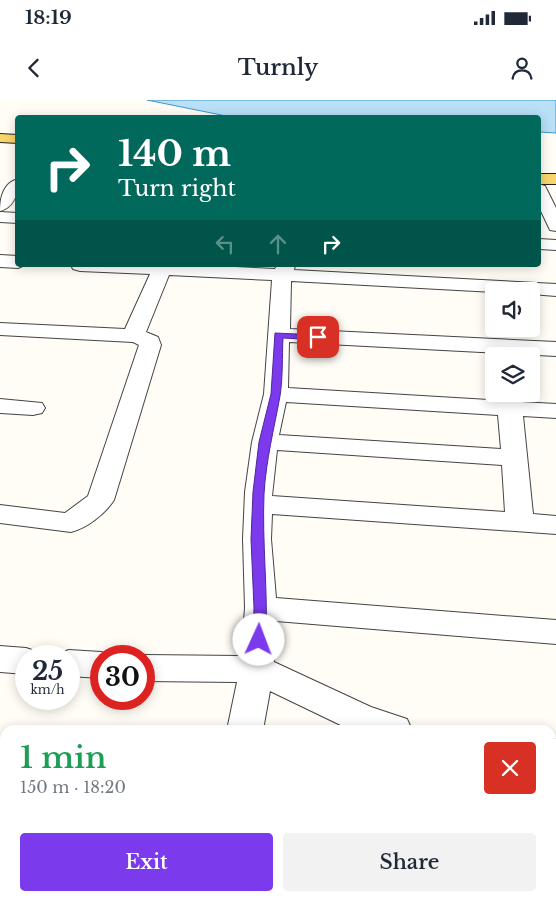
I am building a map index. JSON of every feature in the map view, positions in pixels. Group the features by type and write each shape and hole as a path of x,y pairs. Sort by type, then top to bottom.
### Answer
{"main road":[{"path":"0,138 15,139"},
{"path":"541,179 556,179"}],"street":[{"path":"0,206 15,188"},
{"path":"541,192 551,204 556,226"},
{"path":"0,218 15,218"},
{"path":"541,244 556,245"},
{"path":"0,261 15,262"},
{"path":"121,267 437,274 556,290"},
{"path":"133,336 162,269"},
{"path":"246,725 258,669 260,608 257,539 259,504 265,442 276,394 278,335 284,270"},
{"path":"0,329 133,336 146,338 150,342 100,500 71,523 0,514"},
{"path":"278,335 556,349"},
{"path":"276,394 556,411"},
{"path":"0,406 33,408"},
{"path":"510,408 520,522"},
{"path":"265,442 514,458"},
{"path":"259,504 556,525"},
{"path":"260,608 556,632"},
{"path":"0,659 15,660"},
{"path":"155,668 258,669 360,718 380,725"}],"water":[{"path":"147,100 556,100 556,133 541,132 541,115 221,115"}],"route":[{"path":"259,640 260,608 257,539 259,492 265,442 276,394 278,335 318,337"}]}
